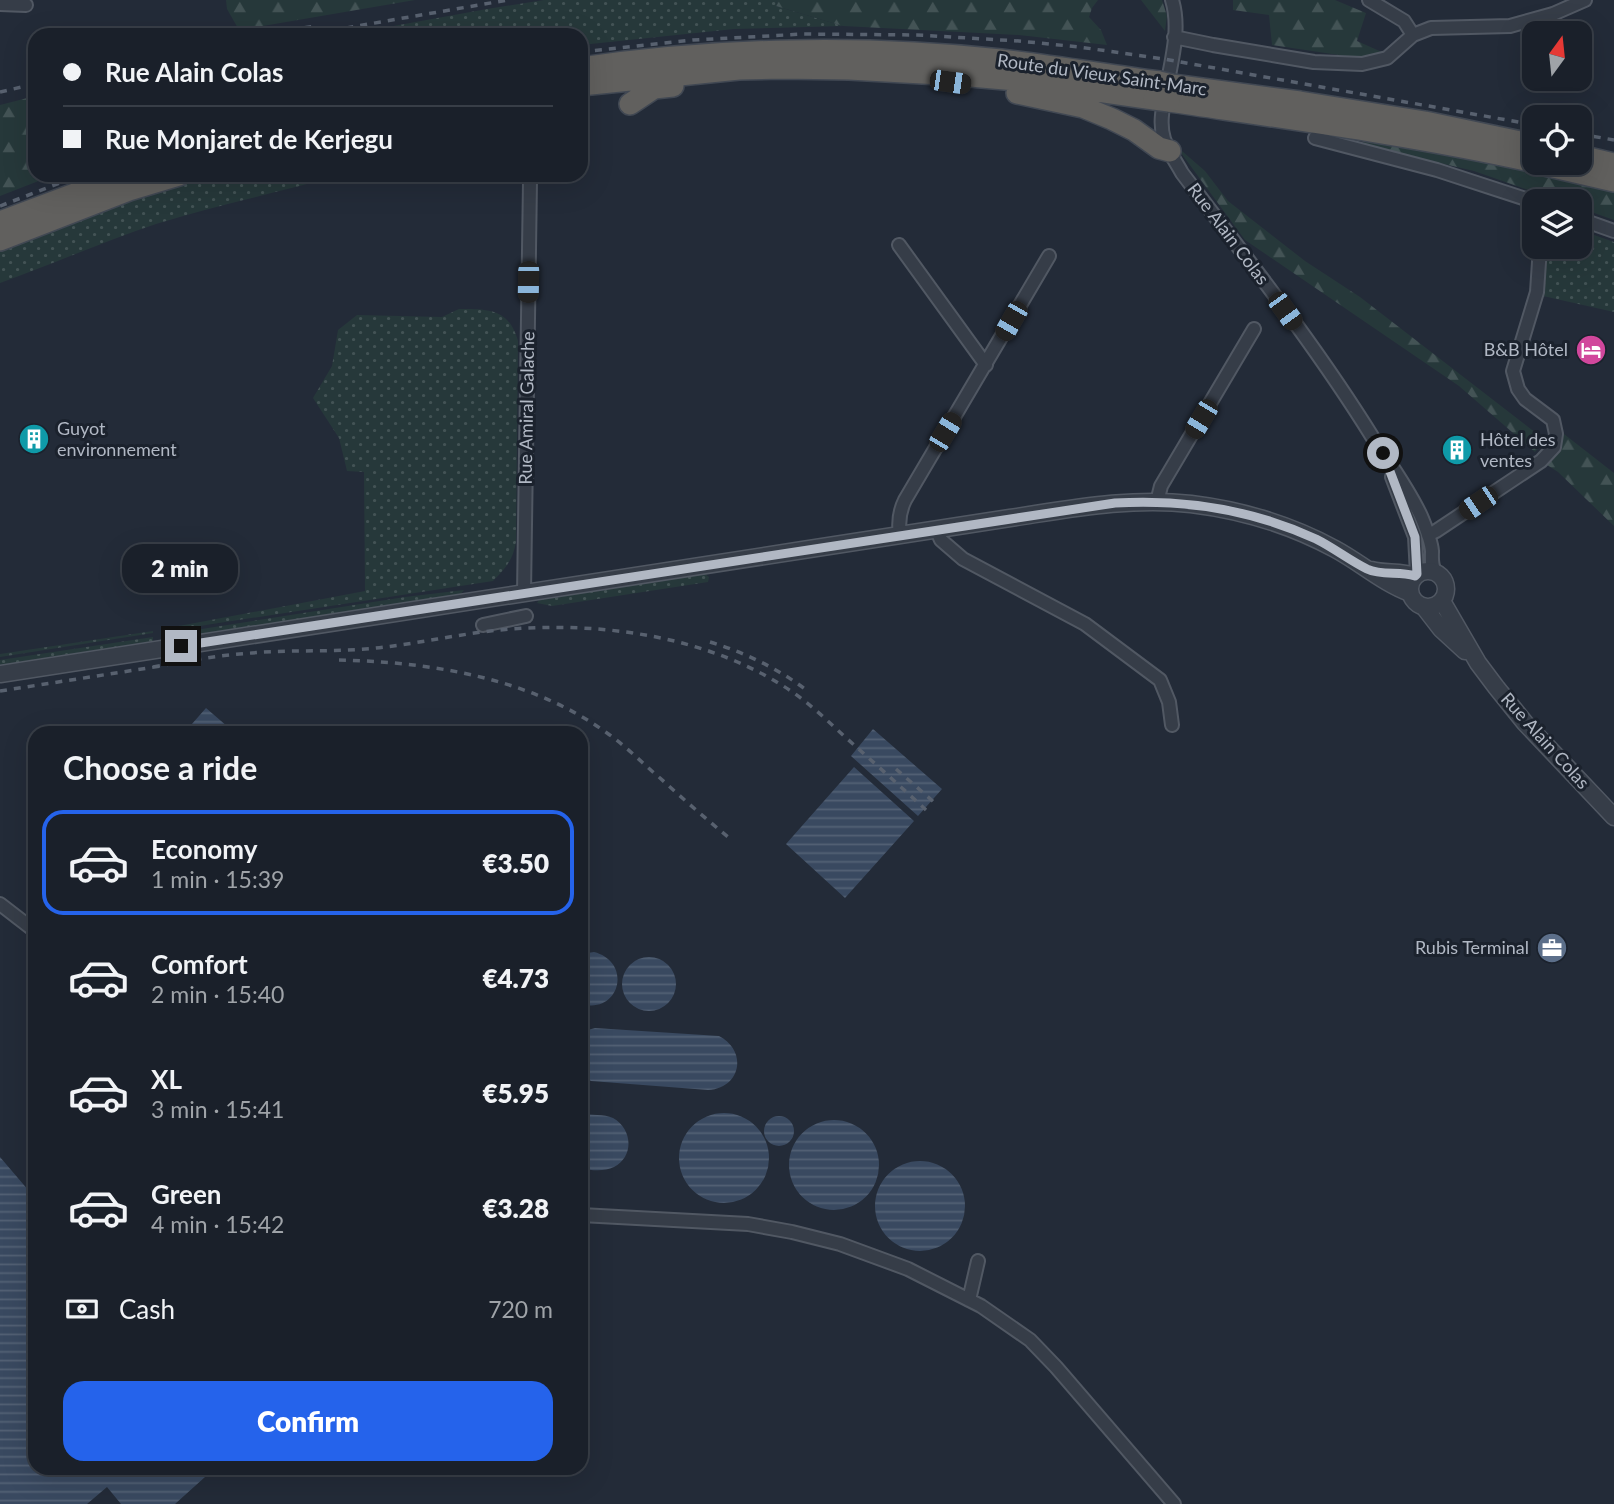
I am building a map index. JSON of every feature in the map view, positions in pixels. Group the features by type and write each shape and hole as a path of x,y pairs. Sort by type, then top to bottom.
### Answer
{"highway":[{"name":"Route du Vieux Saint-Marc","path":"588,67 693,56 802,51 1000,60 1163,96 1433,142 1522,160"},
{"name":"Route du Vieux Saint-Marc","path":"588,84 739,69 849,69 959,75 1163,96 1300,102 1425,122 1522,142"},
{"path":"630,104 654,88 849,69 975,86 1083,107 1112,119 1160,148 1170,151"},
{"path":"1592,159 1614,164"},
{"name":"Route du Vieux Saint-Marc","path":"1588,175 1614,181"},
{"path":"0,222 106,182"},
{"path":"0,240 156,182"}],"street":[{"name":"Rue Alain Colas","path":"1172,0 1176,23 1163,96 1164,139 1182,173 1341,386 1398,474 1428,535 1435,572"},
{"path":"1368,0 1404,21 1413,36"},
{"path":"1174,37 1314,62 1362,64 1387,58 1413,36 1431,28 1510,26 1553,14 1585,0"},
{"path":"0,4 26,5"},
{"path":"1315,138 1437,170 1522,198"},
{"name":"Rue Amiral Galache","path":"524,593 530,182"},
{"path":"1592,223 1614,231"},
{"path":"899,245 986,365"},
{"path":"901,535 900,511 905,500 1049,256"},
{"path":"1428,535 1541,461 1554,447 1556,434 1553,420 1525,399 1518,389 1513,371 1537,292 1539,259"},
{"path":"1157,502 1161,486 1254,329"},
{"name":"Rue Alain Colas","path":"1383,453 1415,537 1416,575"},
{"path":"0,674 1115,503 1157,502 1212,508 1270,522 1325,544 1393,586 1410,593 1417,603 1424,607 1434,606 1442,601 1446,585 1444,579 1435,572 1423,571 1416,575 1410,593"},
{"path":"936,529 941,540 963,559 1086,624 1160,680 1169,702 1172,725"},
{"path":"1368,569 1416,575"},
{"name":"Rue Alain Colas","path":"1442,601 1478,663 1525,723 1614,817"},
{"name":"Rue Alain Colas","path":"1424,607 1441,629 1478,663"},
{"path":"483,625 526,616"},
{"path":"0,904 28,926"},
{"path":"588,1215 748,1224 792,1231 840,1244 908,1269 981,1306 1030,1339 1174,1504"},
{"path":"969,1300 978,1261"}],"green space":[{"path":"226,0 415,0 251,28 238,28 227,9"},
{"path":"544,0 777,0 776,6 843,26 734,29 588,44 588,28 382,28"},
{"path":"777,0 1098,0 1089,17 1101,30 1107,45 1019,35 843,26 776,6"},
{"path":"1141,0 1162,0 1167,16 1165,31"},
{"path":"1233,0 1335,0 1366,13 1357,41 1384,53 1359,58 1272,45 1269,15 1233,10"},
{"path":"28,98 28,182 36,182 0,196 0,105"},
{"path":"1364,140 1475,160 1522,170 1522,175 1542,175 1614,191 1614,220 1592,212 1592,189 1526,189 1474,171 1363,145"},
{"path":"1182,151 1205,171 1228,201 1305,261 1360,297 1545,440 1535,452 1459,386 1245,240"},
{"path":"194,182 314,182 156,224 0,283 0,252"},
{"path":"1592,234 1614,242 1614,312 1543,296 1547,259 1592,259"},
{"path":"459,309 488,310 503,316 514,330 518,341 516,542 511,559 501,572 493,581 180,629 179,626 365,591 364,472 347,471 339,438 313,398 332,366 338,330 357,315 442,317"},
{"path":"1555,427 1614,473 1614,526 1558,472 1541,461 1554,447"},
{"path":"705,574 709,577 708,582 552,606 537,603 539,600"},
{"path":"464,590 460,595 172,638 170,634 405,597"},
{"path":"153,633 0,657 0,654"},
{"path":"153,637 153,641 0,665 0,660"}],"water":[{"path":"206,708 227,726 190,726"},
{"path":"873,729 942,789 918,816 851,756"},
{"path":"854,767 914,821 845,898 786,844"},
{"path":"594,952 606,958 614,966 617,976 613,995 605,1002 594,1005 588,1005 588,953"},
{"path":"649,957 668,965 676,984 668,1003 649,1011 630,1003 622,984 630,965"},
{"path":"595,1028 719,1036 734,1050 737,1068 728,1083 708,1090 591,1081 588,1079 588,1030"},
{"path":"724,1113 741,1116 756,1126 766,1141 769,1158 766,1175 756,1190 741,1200 724,1203 707,1200 692,1190 682,1175 679,1158 682,1141 692,1126 707,1116"},
{"path":"588,1115 613,1118 620,1123 627,1136 628,1150 621,1162 606,1170 588,1169"},
{"path":"779,1116 790,1120 794,1131 790,1142 779,1146 768,1142 764,1131 768,1120"},
{"path":"834,1120 851,1123 866,1133 876,1148 879,1165 876,1182 866,1197 851,1207 834,1210 817,1207 802,1197 792,1182 789,1165 792,1148 802,1133 817,1123"},
{"path":"0,1157 28,1190 28,1475 207,1475 175,1504 121,1504 107,1487 87,1504 0,1504"},
{"path":"920,1161 937,1164 952,1174 962,1189 965,1206 962,1223 952,1238 937,1248 920,1251 903,1248 888,1238 878,1223 875,1206 878,1189 888,1174 903,1164"}],"railway":[{"path":"346,28 508,0"},
{"path":"303,28 315,26"},
{"path":"588,51 693,40 804,34 917,35 1019,41 1164,59 1522,123"},
{"path":"0,92 28,86"},
{"path":"1592,136 1614,140"},
{"path":"0,206 63,182"},
{"path":"153,667 240,654 368,649 511,629 584,628 657,637 727,658 791,691 818,712 926,810"},
{"path":"710,642 762,663 809,692"},
{"path":"339,660 444,669 513,686 546,699 577,714 614,738 728,837"},
{"path":"0,691 161,666"},
{"path":"896,769 935,803"}],"place":[{"name":"B&B Hôtel","path":"1591,350"},
{"name":"Guyot environnement","path":"34,439"},
{"name":"Hôtel des ventes","path":"1457,450"},
{"name":"Rubis Terminal","path":"1552,948"}],"route":[{"path":"181,646 1115,503 1192,504 1226,510 1313,538 1368,569 1415,576 1415,537 1383,453"}]}
